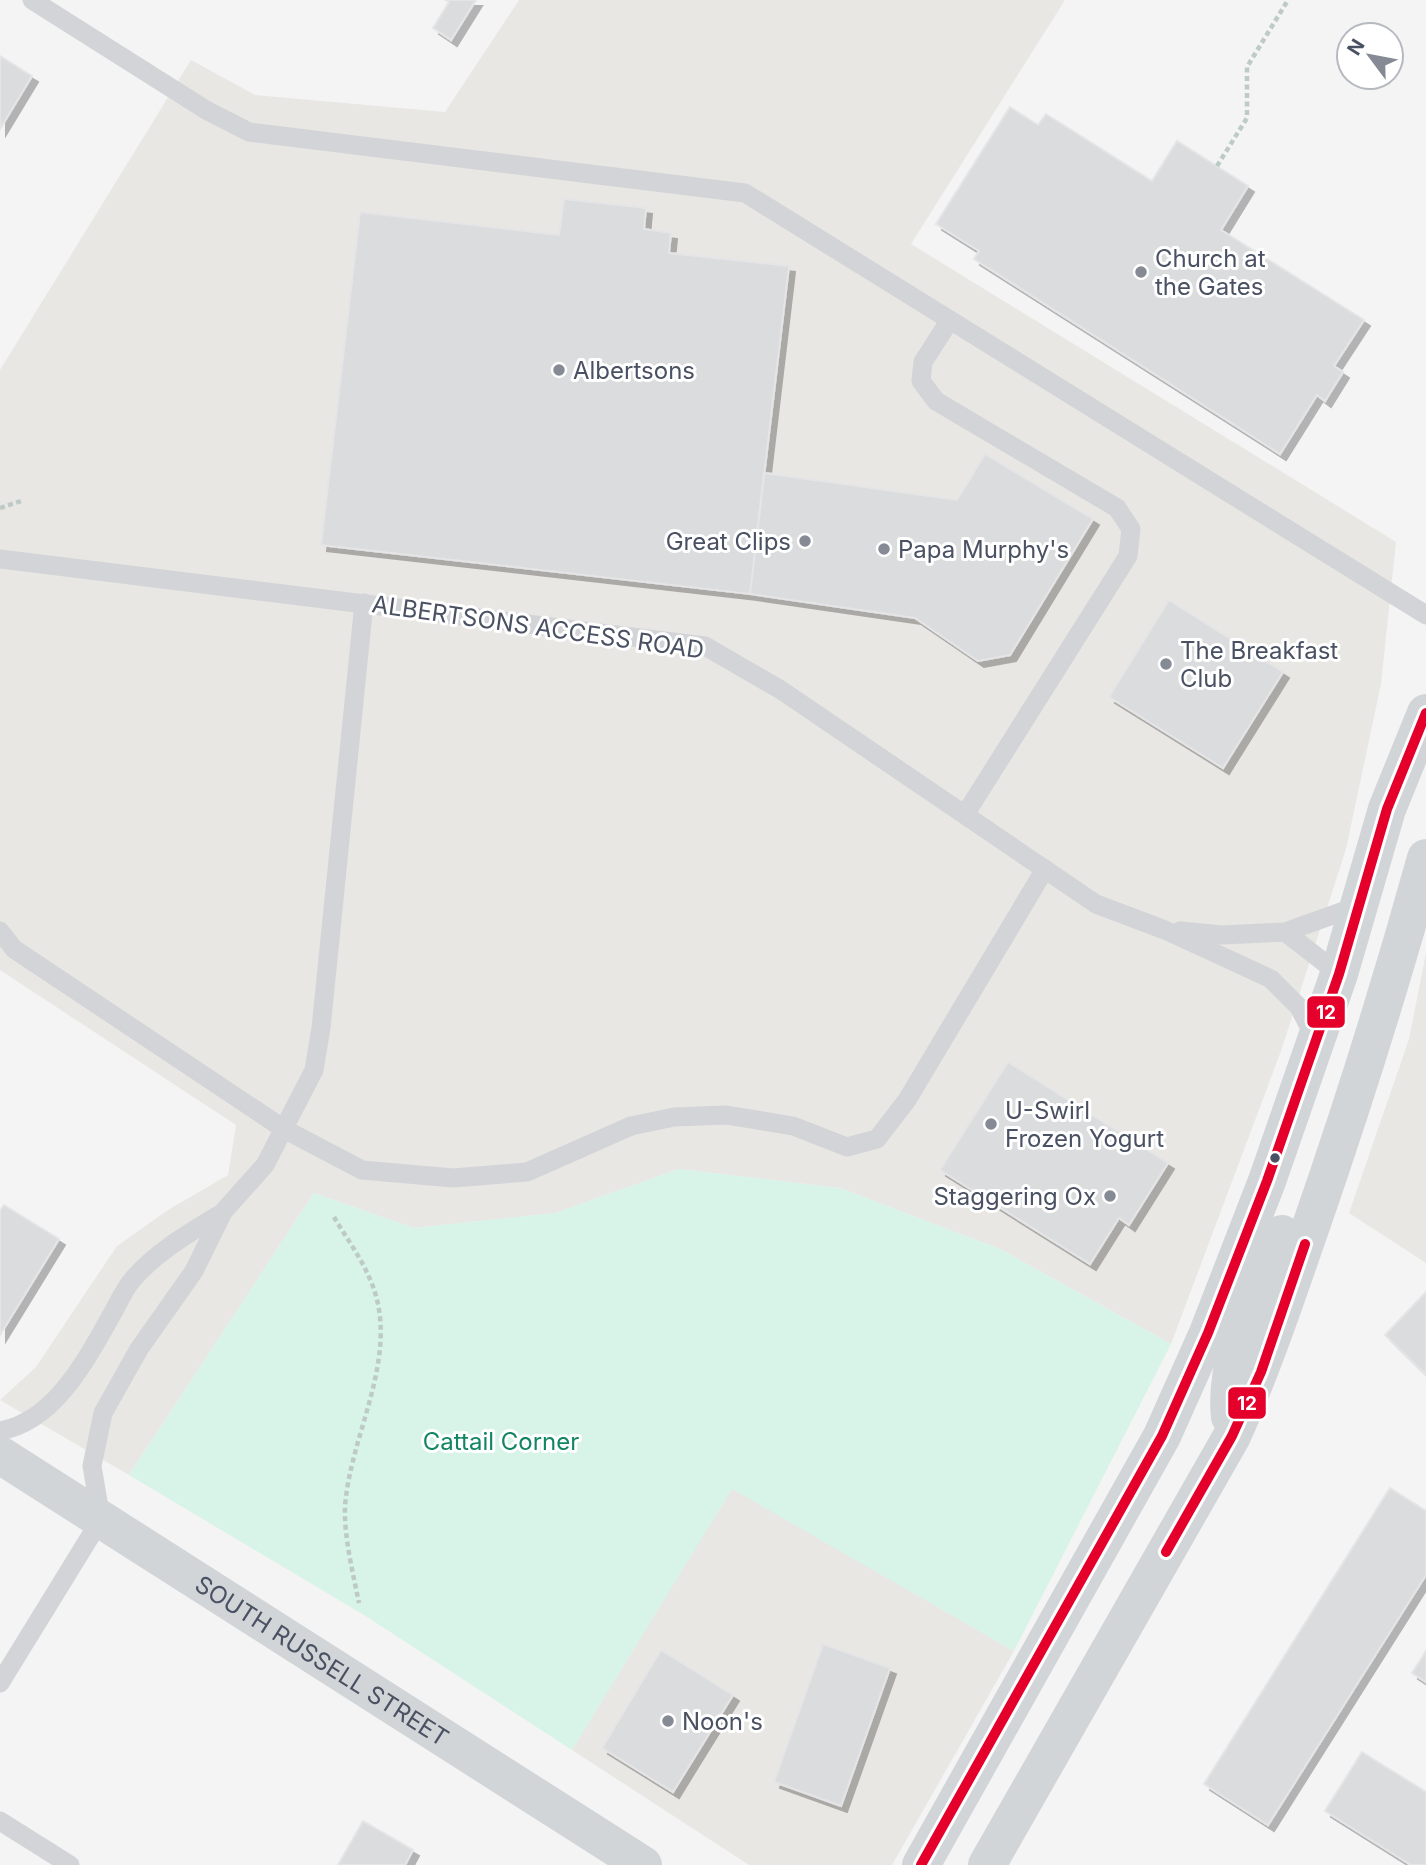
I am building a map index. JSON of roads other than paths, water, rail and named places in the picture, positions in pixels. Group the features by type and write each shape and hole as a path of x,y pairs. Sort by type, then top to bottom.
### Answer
{"main road":[{"path":"921,1865 1162,1436 1208,1333 1258,1206 1339,974 1387,809 1426,713"},
{"path":"987,1865 1232,1436 1261,1371 1390,990 1426,858"},
{"path":"1232,1436 1228,1399 1233,1368 1315,1143 1353,1027 1355,996 1339,974"},
{"name":"SOUTH RUSSELL STREET","path":"0,1455 643,1865"}],"lane":[{"path":"32,0 206,110 249,132 745,192 1426,615"},
{"path":"950,320 923,362 920,381 936,401 1117,509 1131,529 1128,556 965,813"},
{"name":"ALBERTSONS ACCESS ROAD","path":"0,559 705,646 747,668 1096,904 1165,930"},
{"path":"0,1683 101,1519 92,1466 103,1413 139,1349 194,1271 223,1212 265,1165 314,1070 321,1028 364,603"},
{"path":"0,931 14,949 284,1129 362,1170 453,1178 527,1172 631,1126 674,1117 726,1115 793,1126 847,1147 877,1139 907,1100 1045,869"},
{"path":"1165,930 1222,935 1285,932 1359,906"},
{"path":"1165,930 1271,979 1299,1007 1316,1040"},
{"path":"1285,932 1339,974"},
{"path":"0,1431 13,1429 42,1410 65,1389 84,1365 132,1280 170,1245 223,1212"},
{"path":"0,1821 70,1865"}],"place":[{"name":"Church at the Gates","path":"1141,272"},
{"name":"Albertsons","path":"559,370"},
{"name":"Great Clips","path":"805,541"},
{"name":"Papa Murphy's","path":"884,549"},
{"name":"The Breakfast Club","path":"1166,664"},
{"name":"U-Swirl Frozen Yogurt","path":"991,1124"},
{"name":"Staggering Ox","path":"1110,1196"},
{"name":"Noon's","path":"668,1721"}],"park label":[{"name":"Cattail Corner","path":"501,1441"}]}
